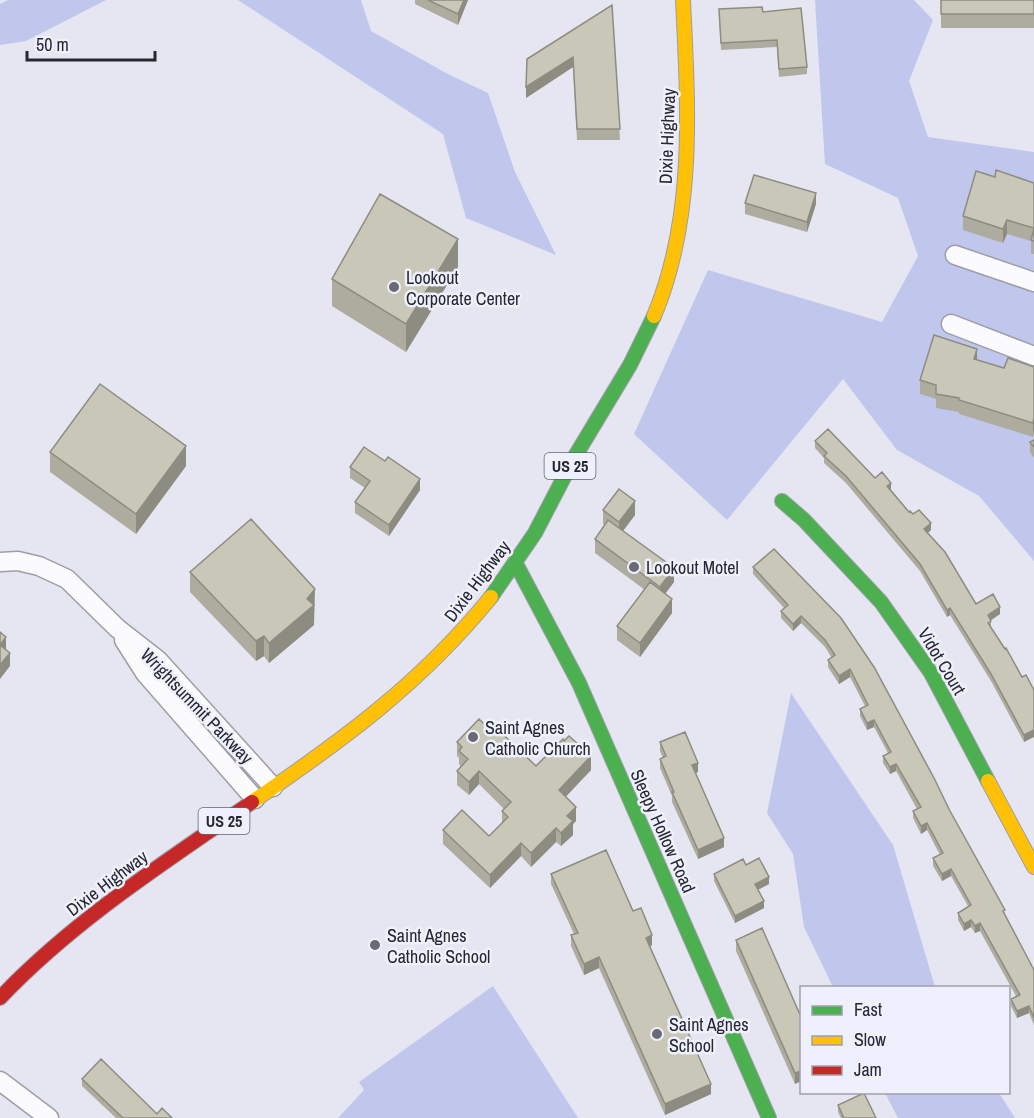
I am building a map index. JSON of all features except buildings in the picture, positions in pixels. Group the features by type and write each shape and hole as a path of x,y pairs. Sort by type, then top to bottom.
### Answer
{"main road":[{"name":"Dixie Highway","path":"0,998 80,926 159,866 359,726 432,665 495,592 528,544 633,356 658,306 680,224 686,162 688,122 683,0"},
{"name":"Vidot Court","path":"782,501 804,520 881,602 917,652 1034,867"},
{"name":"Sleepy Hollow Road","path":"515,562 579,682 770,1118"}],"street":[{"path":"955,255 1034,282"},
{"path":"951,324 1034,356"},
{"name":"Wrightsummit Parkway","path":"0,562 18,561 39,566 67,579 117,628 158,660 273,787"},
{"name":"Wrightsummit Parkway","path":"117,628 145,673 255,799"},
{"path":"0,1081 50,1118"}],"shaded area":[{"path":"8,0 106,0 26,41 0,45 0,4"},
{"path":"238,0 361,0 371,31 446,73 488,93 515,172 556,255 466,218 443,134"},
{"path":"815,0 914,0 933,20 909,81 928,137 1034,152 1034,561 979,496 897,450 843,379 727,520 634,434 708,270 882,322 918,256 898,198 825,164"},
{"path":"791,693 893,845 935,986 833,986 804,927 793,854 767,813"},
{"path":"493,986 578,1118 338,1118 364,1090 359,1082"},
{"path":"886,1094 1000,1094 1015,1118 898,1118"}],"traffic: fast":[{"path":"491,597 535,533 574,458 630,365 654,316"},
{"path":"782,501 804,520 881,602 931,673 988,781"},
{"path":"515,562 579,683 769,1118"}],"traffic: slow":[{"path":"654,316 668,278 683,200 687,120 683,0"},
{"path":"252,802 349,733 409,683 437,657 491,597"},
{"path":"988,781 1034,867"}],"traffic: jam":[{"path":"0,998 58,943 89,918 153,870 252,802"}],"place":[{"name":"Lookout Corporate Center","path":"394,287"},
{"name":"Lookout Motel","path":"634,567"},
{"name":"Saint Agnes Catholic Church","path":"473,737"},
{"name":"Saint Agnes Catholic School","path":"375,945"},
{"name":"Saint Agnes School","path":"657,1034"}]}
